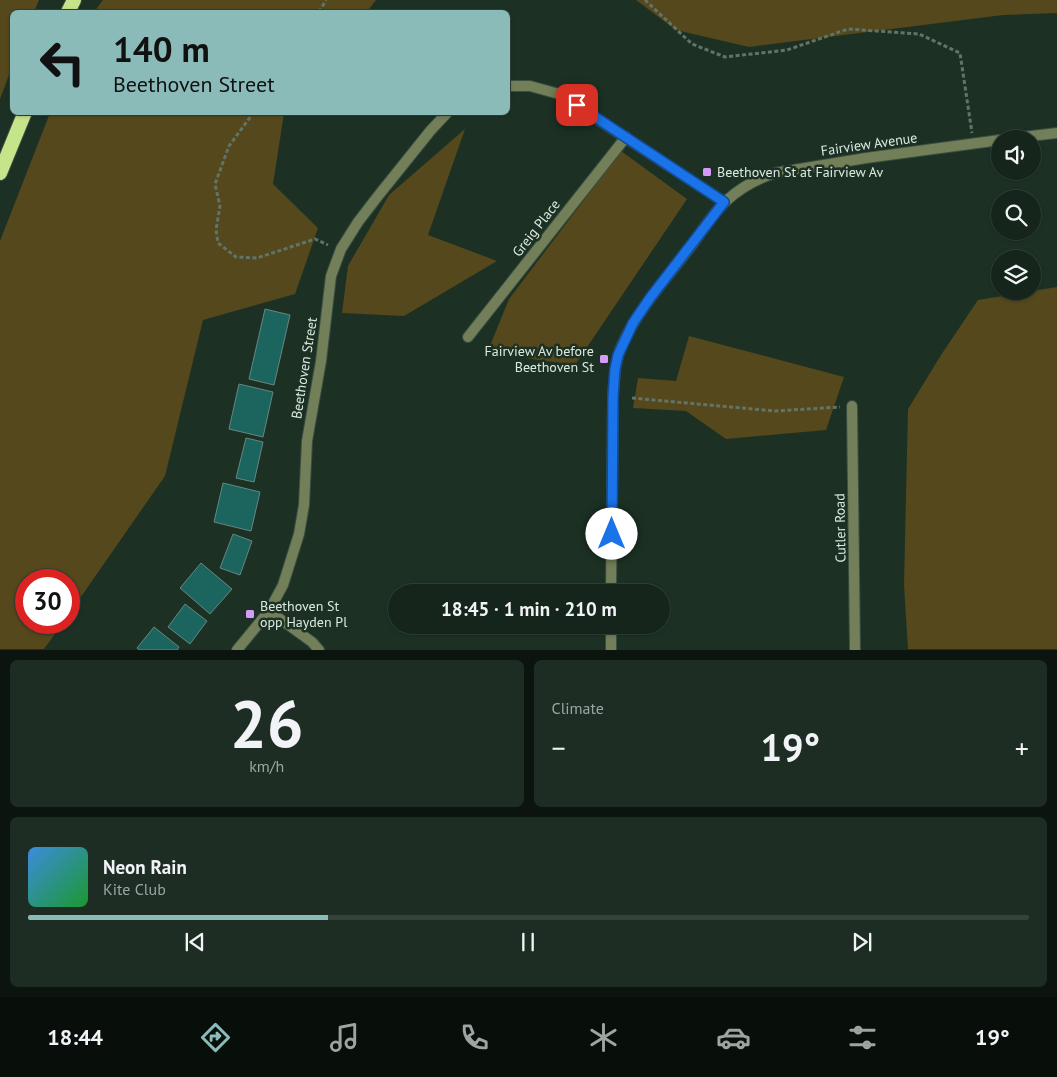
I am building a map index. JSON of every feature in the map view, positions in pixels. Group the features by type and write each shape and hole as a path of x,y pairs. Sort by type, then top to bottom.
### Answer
{"highway":[{"path":"0,173 24,115"}],"street":[{"path":"510,86 530,86 558,94 724,202"},
{"name":"Beethoven Street","path":"237,650 269,611 283,585 299,534 304,504 307,441 321,362 331,276 341,250 378,196 445,115"},
{"path":"1041,135 1057,133"},
{"name":"Greig Place","path":"468,336 626,137"},
{"name":"Fairview Avenue","path":"611,584 613,397 618,355 633,323 650,298 724,202 743,187 764,176 775,173 866,158 991,141"},
{"name":"Cutler Road","path":"852,406 856,650"},
{"path":"269,611 312,642 319,650"},
{"path":"611,634 611,650"}],"path":[{"path":"645,0 692,44 726,57 787,50 848,29 919,34 960,53 974,144"},
{"path":"252,115 229,146 215,184 220,206 216,230 218,243 236,257 243,258 257,258 314,239 341,250"},
{"path":"632,398 776,411 824,408"}],"shaded area":[{"path":"0,0 39,0 35,10 10,10 10,72 0,99"},
{"path":"103,0 376,0 368,10 96,10"},
{"path":"636,0 1057,0 1057,13 1003,15 749,47 676,30"},
{"path":"49,115 284,115 273,184 318,228 295,294 203,320 165,476 80,598 80,569 15,569 15,634 55,634 44,649 0,649 0,241"},
{"path":"465,129 428,235 497,261 404,316 342,313 348,266 389,195"},
{"path":"621,151 687,199 575,365 487,353 509,299"},
{"path":"1057,287 1057,649 908,649 904,585 908,409 978,300 991,298 991,300 1041,300 1041,290"},
{"path":"689,336 844,377 826,430 726,439 686,411 633,408 638,378 676,381"}],"building":[{"path":"265,309 290,315 274,385 249,379"},
{"path":"239,384 273,392 263,437 229,429"},
{"path":"246,438 263,442 254,482 236,478"},
{"path":"223,483 260,492 251,531 214,522"},
{"path":"233,534 252,541 240,575 220,568"},
{"path":"201,563 232,589 210,614 180,588"},
{"path":"185,604 207,621 190,644 168,627"},
{"path":"154,627 179,647 177,650 139,650 137,648"}],"place":[{"name":"Beethoven St at Fairview Av","path":"707,172"},
{"name":"Fairview Av before Beethoven St","path":"604,359"},
{"name":"Beethoven St opp Hayden Pl","path":"250,614"}],"route":[{"path":"577,105 724,202 650,298 633,323 618,355 613,397 612,534"}]}
